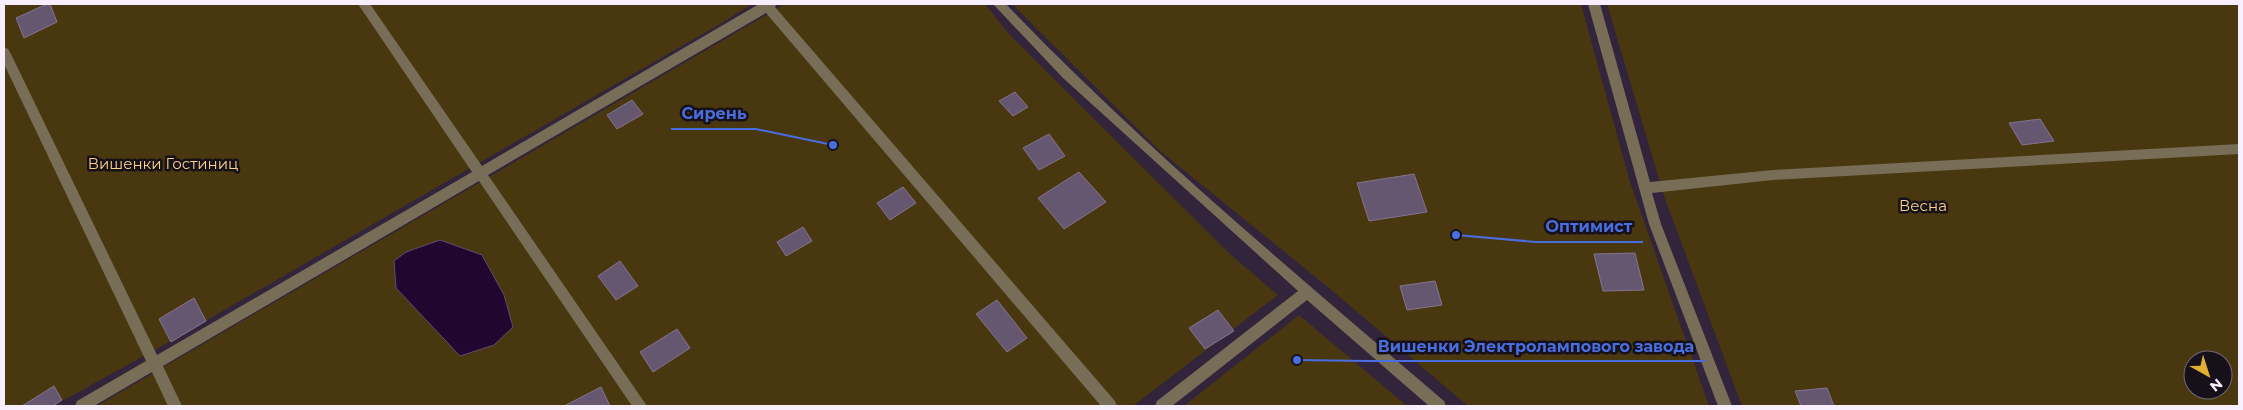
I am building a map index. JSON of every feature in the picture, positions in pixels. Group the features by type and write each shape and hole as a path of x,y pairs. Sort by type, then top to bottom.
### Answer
{"lane":[{"path":"364,4 640,406"},
{"path":"82,406 768,4 1110,406"},
{"path":"999,4 1067,75 1307,292 1439,406"},
{"path":"1594,4 1656,224 1725,406"},
{"path":"4,52 175,406"},
{"path":"1645,188 1773,174 2239,150"},
{"path":"1162,406 1307,292"}],"green space":[{"name":"Вишенки Гостиниц","path":"4,4 752,4 162,346 53,406 4,406"},
{"path":"785,4 985,4 1009,34 1231,255 1278,295 1133,406 97,406"},
{"path":"1012,4 1581,4 1630,182 1709,406 1468,406 1329,288 1159,150"},
{"name":"Весна","path":"1607,4 2239,4 2239,406 1742,406 1665,199"},
{"path":"1299,315 1407,406 1184,406"}],"shaded area":[{"path":"440,240 482,255 504,295 513,327 494,345 460,356 396,288 394,261 406,252"}],"building":[{"path":"50,4 57,22 24,38 16,18"},
{"path":"1015,92 1028,107 1013,116 999,101"},
{"path":"632,100 643,114 617,129 607,115"},
{"path":"2040,119 2054,141 2022,145 2009,123"},
{"path":"1049,134 1065,156 1039,170 1023,148"},
{"path":"1079,172 1106,202 1064,229 1038,198"},
{"path":"1414,174 1427,212 1369,221 1357,183"},
{"path":"903,187 916,203 890,220 877,203"},
{"path":"803,227 812,241 786,256 777,242"},
{"path":"1635,253 1644,290 1603,291 1594,254"},
{"path":"620,261 638,286 616,300 598,276"},
{"path":"1435,281 1442,305 1407,310 1400,286"},
{"path":"194,298 206,321 171,342 159,319"},
{"path":"997,300 1027,338 1007,352 976,314"},
{"path":"1218,310 1234,331 1205,349 1189,328"},
{"path":"677,329 690,348 653,372 640,352"},
{"path":"54,386 62,400 53,406 22,406"},
{"path":"601,387 610,406 564,406"},
{"path":"1827,388 1834,406 1801,406 1795,391"}],"place":[{"name":"Сирень","path":"833,145"},
{"name":"Оптимист","path":"1456,235"},
{"name":"Вишенки Электролампового завода","path":"1297,360"}]}
